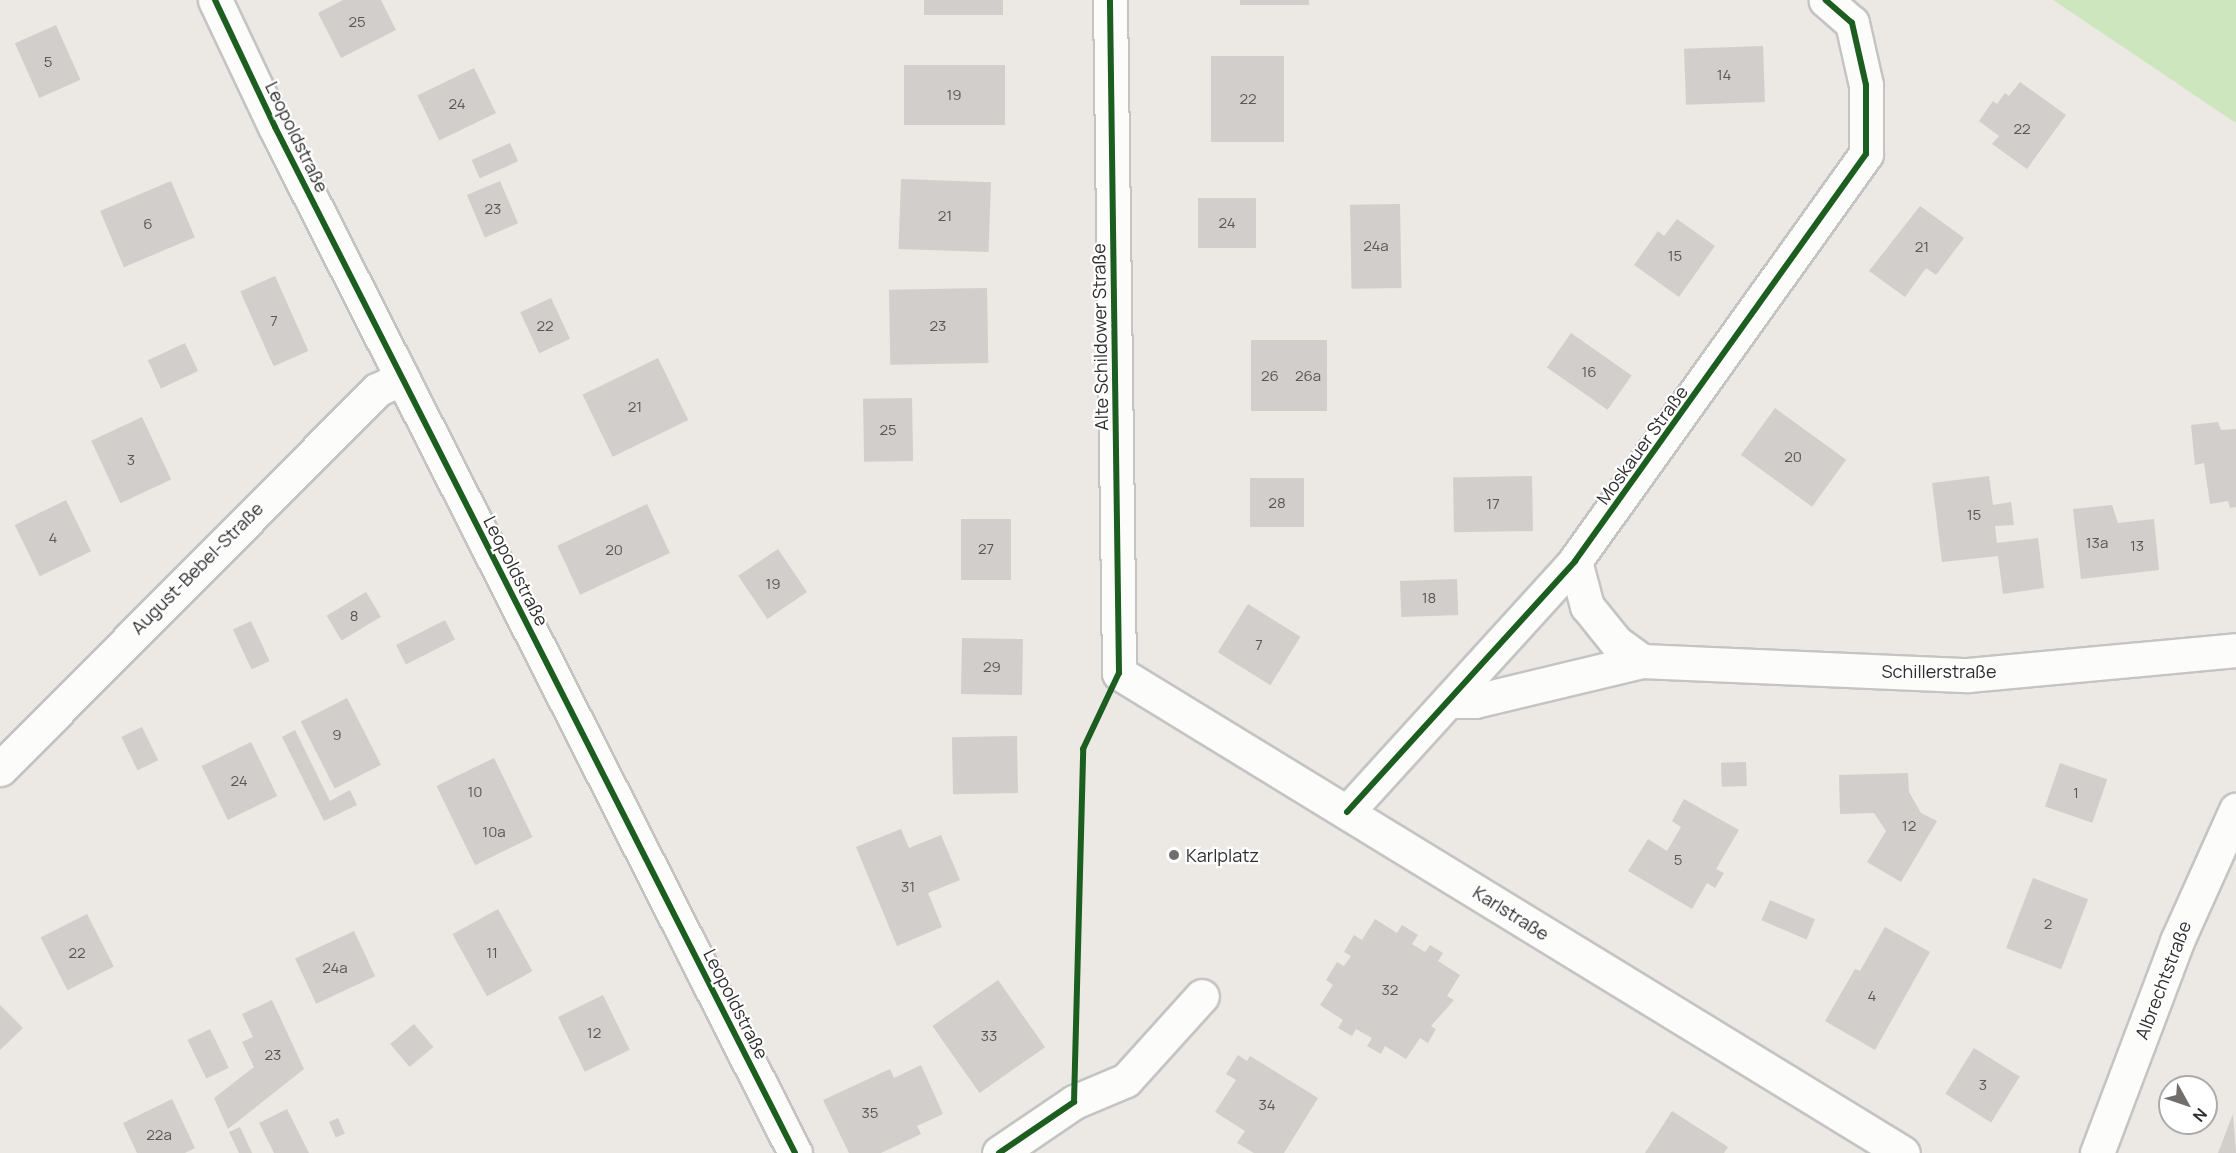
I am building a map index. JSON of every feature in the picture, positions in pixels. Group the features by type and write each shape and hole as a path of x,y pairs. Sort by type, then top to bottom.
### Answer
{"street":[{"name":"Leopoldstraße","path":"215,0 402,378 795,1153"},
{"name":"Alte Schildower Straße","path":"1110,0 1119,673"},
{"name":"Moskauer Straße","path":"1347,812 1451,701 1575,561 1866,154 1866,85 1852,23 1826,0"},
{"name":"August-Bebel-Straße","path":"0,769 369,398 402,378"},
{"path":"1575,561 1587,606 1616,642 1642,661"},
{"name":"Schillerstraße","path":"1451,701 1475,701 1642,661 1968,675 2236,650"},
{"name":"Karlstraße","path":"1119,673 1903,1153"},
{"name":"Albrechtstraße","path":"2097,1153 2177,940 2236,810"},
{"path":"999,1153 1074,1102 1126,1080 1202,996"}],"green space":[{"path":"2053,0 2236,0 2236,123"}],"building":[{"path":"343,0 381,0 396,30 341,58 318,13"},
{"path":"924,0 1003,0 1003,15 924,15"},
{"path":"1240,0 1309,0 1309,5 1240,5"},
{"path":"56,25 80,80 39,98 15,43"},
{"path":"1763,46 1765,102 1686,105 1684,49"},
{"path":"1211,56 1284,56 1284,142 1211,142"},
{"path":"904,65 1005,65 1005,125 904,125"},
{"path":"474,68 496,113 439,141 417,96"},
{"path":"2020,82 2066,115 2027,169 1992,144 1999,136 1979,121 1993,101 1997,104 2005,93 2009,96"},
{"path":"510,143 518,161 480,178 472,160"},
{"path":"901,179 991,182 989,252 899,249"},
{"path":"171,181 195,237 124,267 100,211"},
{"path":"500,181 518,223 485,237 467,195"},
{"path":"1198,198 1256,198 1256,248 1198,248"},
{"path":"1400,204 1401,288 1351,289 1350,205"},
{"path":"1920,206 1964,238 1936,275 1926,268 1905,297 1869,271"},
{"path":"1677,219 1715,246 1679,297 1634,265 1658,231 1664,236"},
{"path":"275,276 308,351 274,366 240,291"},
{"path":"987,288 988,363 890,365 889,290"},
{"path":"551,298 570,339 539,353 520,312"},
{"path":"1571,333 1632,375 1608,410 1547,367"},
{"path":"1251,340 1327,340 1327,411 1251,411"},
{"path":"185,343 198,371 161,388 148,360"},
{"path":"658,358 688,420 613,457 583,395"},
{"path":"912,398 913,461 864,462 863,399"},
{"path":"1775,408 1846,460 1812,507 1741,455"},
{"path":"142,417 171,480 120,503 91,441"},
{"path":"2218,422 2221,430 2236,429 2236,507 2230,508 2228,501 2210,504 2204,463 2195,465 2191,425"},
{"path":"1532,476 1533,531 1454,532 1453,477"},
{"path":"1989,476 1993,505 2011,502 2014,525 1995,526 1997,543 2038,538 2044,588 2003,594 1998,556 1942,562 1932,483"},
{"path":"1250,478 1304,478 1304,527 1250,527"},
{"path":"66,500 91,551 40,576 15,525"},
{"path":"647,504 670,553 580,595 557,546"},
{"path":"2112,505 2118,523 2154,519 2159,570 2081,579 2073,509"},
{"path":"961,519 1011,519 1011,580 961,580"},
{"path":"778,549 807,592 767,619 738,576"},
{"path":"1457,579 1458,615 1401,617 1400,581"},
{"path":"366,592 381,617 342,641 327,616"},
{"path":"1248,604 1301,637 1270,685 1218,652"},
{"path":"445,620 455,640 406,665 396,645"},
{"path":"251,621 270,661 251,669 233,629"},
{"path":"962,638 1023,639 1022,695 961,694"},
{"path":"347,698 381,765 335,788 301,722"},
{"path":"142,727 158,760 138,770 121,737"},
{"path":"295,730 330,801 350,790 357,805 324,821 282,737"},
{"path":"1017,736 1018,793 953,794 952,737"},
{"path":"251,742 277,796 228,820 202,766"},
{"path":"494,758 533,837 475,865 436,786"},
{"path":"1746,762 1747,786 1722,787 1721,763"},
{"path":"2060,763 2107,779 2092,823 2045,806"},
{"path":"1908,773 1909,792 1921,813 1937,821 1901,882 1867,862 1886,831 1874,813 1840,814 1839,775"},
{"path":"1684,799 1739,830 1716,869 1724,873 1715,888 1707,883 1692,909 1628,871 1648,839 1667,851 1681,827 1672,821"},
{"path":"901,829 909,848 941,835 960,880 928,893 942,927 897,946 856,847"},
{"path":"2033,878 2088,899 2061,969 2006,948"},
{"path":"1770,900 1815,919 1807,939 1761,920"},
{"path":"498,909 532,971 487,996 453,934"},
{"path":"87,914 114,967 67,990 41,938"},
{"path":"1375,919 1397,933 1402,925 1418,935 1412,944 1425,952 1430,945 1443,953 1438,961 1460,975 1447,996 1454,1000 1431,1026 1436,1029 1428,1043 1420,1038 1406,1059 1385,1046 1381,1054 1367,1046 1372,1038 1356,1029 1352,1036 1338,1028 1343,1020 1320,1005 1333,985 1326,980 1337,962 1344,966 1351,956 1344,952 1354,935 1362,940"},
{"path":"1885,927 1930,952 1875,1050 1825,1021 1855,969 1860,971"},
{"path":"354,931 375,976 316,1004 295,958"},
{"path":"998,980 1045,1047 980,1093 932,1026"},
{"path":"603,995 630,1050 585,1072 558,1017"},
{"path":"272,1000 304,1069 228,1129 214,1098 254,1067 242,1042 253,1037 242,1014"},
{"path":"0,1005 23,1028 0,1050"},
{"path":"414,1024 433,1047 410,1067 390,1044"},
{"path":"210,1029 229,1068 206,1079 188,1040"},
{"path":"1974,1048 2020,1077 1991,1122 1945,1094"},
{"path":"1238,1055 1247,1061 1250,1056 1318,1098 1284,1153 1254,1153 1237,1143 1245,1131 1215,1112 1236,1080 1226,1074"},
{"path":"921,1065 943,1114 917,1126 921,1134 881,1153 849,1153 823,1100 890,1069 894,1078"},
{"path":"172,1099 195,1148 185,1153 137,1153 123,1123"},
{"path":"287,1109 309,1153 274,1153 259,1123"},
{"path":"1672,1111 1728,1147 1724,1153 1645,1153"},
{"path":"2233,1114 2236,1153 2218,1153"},
{"path":"338,1118 345,1134 336,1138 329,1122"},
{"path":"240,1127 252,1153 239,1153 229,1132"}],"cycle path":[{"path":"215,0 275,127 795,1153"},
{"path":"999,1153 1074,1102 1083,749 1119,673 1110,0"},
{"path":"1347,812 1575,561 1866,154 1866,85 1852,23 1826,0"}],"place":[{"name":"Karlplatz","path":"1174,855"}]}
